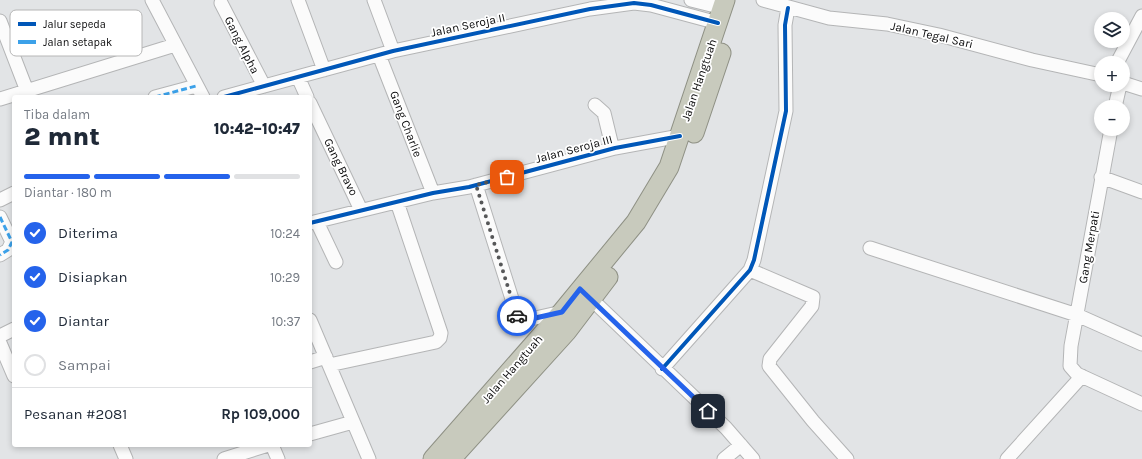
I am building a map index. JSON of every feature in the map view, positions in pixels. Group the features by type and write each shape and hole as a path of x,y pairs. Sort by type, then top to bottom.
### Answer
{"highway":[{"name":"Jalan Hangtuah","path":"433,459 562,312 585,294 645,232 677,179 726,8"},
{"name":"Jalan Hangtuah","path":"451,459 567,331 585,294 636,222 669,167 680,136 701,94 726,8"}],"street":[{"path":"152,0 174,45 202,95"},
{"path":"298,0 324,70"},
{"path":"374,0 393,51"},
{"path":"695,0 726,8"},
{"name":"Jalan Tegal Sari","path":"763,0 829,18 887,24 939,35 1032,60 1094,73"},
{"name":"Gang Alpha","path":"221,3 264,86"},
{"name":"Jalan Seroja II","path":"231,95 393,51 588,5 634,3 726,8"},
{"path":"662,369 750,270 754,260 786,111 784,25 788,8"},
{"path":"1121,56 1142,16"},
{"path":"0,21 10,47"},
{"path":"142,55 174,45"},
{"name":"Gang Charlie","path":"379,55 433,193"},
{"path":"14,56 27,91"},
{"path":"14,95 139,56"},
{"path":"298,77 306,95"},
{"path":"1130,85 1142,89"},
{"path":"162,95 196,86"},
{"path":"0,99 12,95"},
{"path":"594,105 604,113 612,146 615,148"},
{"name":"Gang Bravo","path":"312,107 361,210"},
{"name":"Jalan Seroja III","path":"314,222 433,193 476,185 615,148 680,136"},
{"name":"Gang Merpati","path":"1082,376 1070,366 1071,346 1110,136"},
{"path":"1101,177 1142,192"},
{"path":"476,185 518,318 522,321 562,312"},
{"path":"0,200 12,195"},
{"path":"312,362 412,348 436,342 440,338 441,333 397,202"},
{"path":"0,216 12,242 8,250 0,255"},
{"path":"314,222 336,262"},
{"path":"870,248 1077,315 1142,344"},
{"path":"750,270 813,298 812,306 770,360 769,366 812,421 847,459"},
{"path":"585,294 662,369 726,428 753,459"},
{"path":"312,325 369,459"},
{"path":"0,336 12,330"},
{"path":"0,343 12,371"},
{"path":"1007,459 1082,376 1142,404"},
{"path":"312,433 353,422"},
{"path":"724,459 741,445"},
{"path":"121,447 126,459"},
{"path":"224,459 262,447"},
{"path":"273,447 278,459"}],"marked path":[{"path":"162,95 196,86"},
{"path":"0,217 12,242 8,250 0,255"}],"cycle path":[{"path":"231,95 393,51 590,9 634,3 651,5 718,23"},
{"path":"662,369 750,270 754,260 786,111 785,25 788,8"},
{"path":"312,223 433,193 469,187 615,148 680,136"}],"way so far":[{"path":"507,177 476,185 517,316"}],"route":[{"path":"517,316 522,321 562,312 580,289 662,369 708,411"}]}
